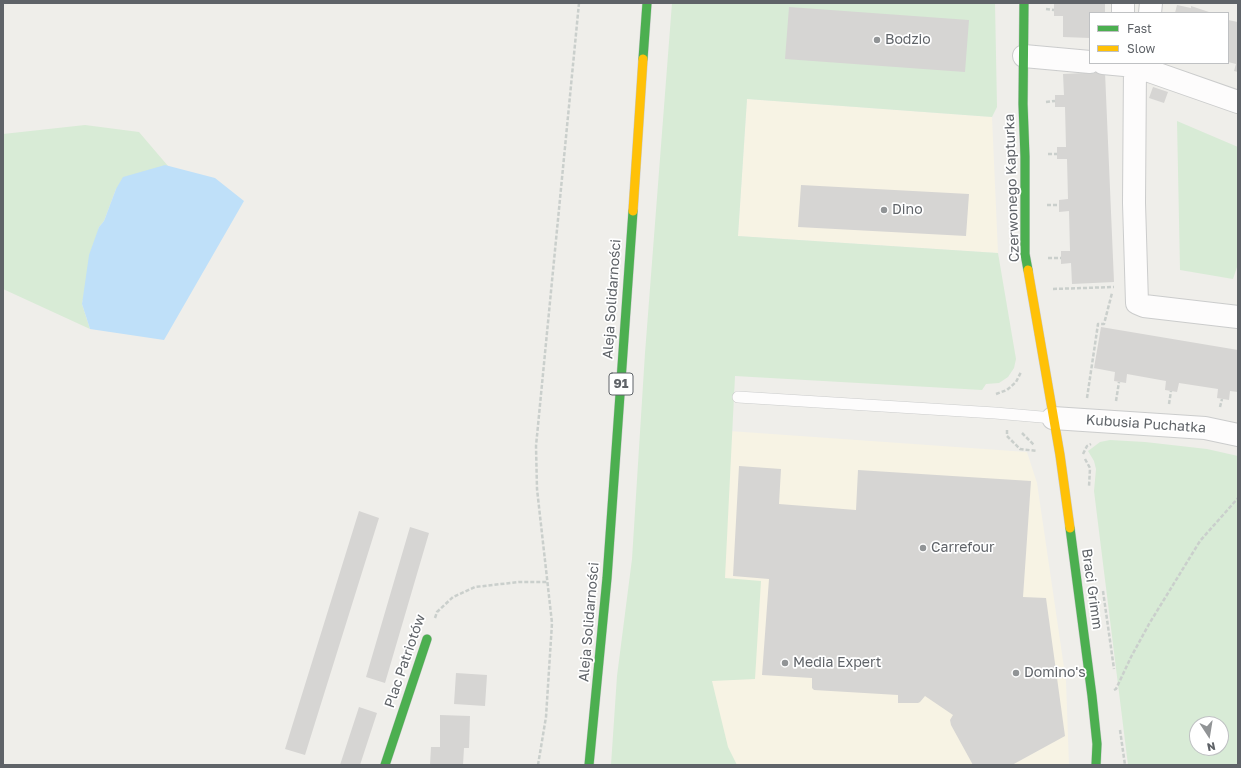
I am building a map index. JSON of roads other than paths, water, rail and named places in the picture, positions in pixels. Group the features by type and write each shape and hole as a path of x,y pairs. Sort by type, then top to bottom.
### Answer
{"street":[{"name":"Aleja Solidarności","path":"589,765 607,578 647,3"},
{"name":"Czerwonego Kapturka","path":"1024,3 1023,104 1025,157 1025,254 1053,418"},
{"path":"1024,56 1089,62"},
{"path":"1119,64 1135,65 1238,102"},
{"path":"1135,65 1134,203 1137,303 1144,306 1238,317"},
{"name":"Kubusia Puchatka","path":"1053,418 1205,428 1238,435"},
{"name":"Braci Grimm","path":"1053,418 1060,455 1092,696 1097,744 1096,765"},
{"name":"Plac Patriotów","path":"385,765 427,639"}],"lane":[{"path":"738,397 995,412 1053,418"}],"water":[{"path":"165,165 215,178 244,201 164,340 90,329 82,304 89,255 99,227 104,221 116,189 123,177"}],"place":[{"name":"Bodzio","path":"877,40"},
{"name":"Dino","path":"884,210"},
{"name":"Carrefour","path":"923,548"},
{"name":"Media Expert","path":"785,663"},
{"name":"Domino's","path":"1016,673"}]}
